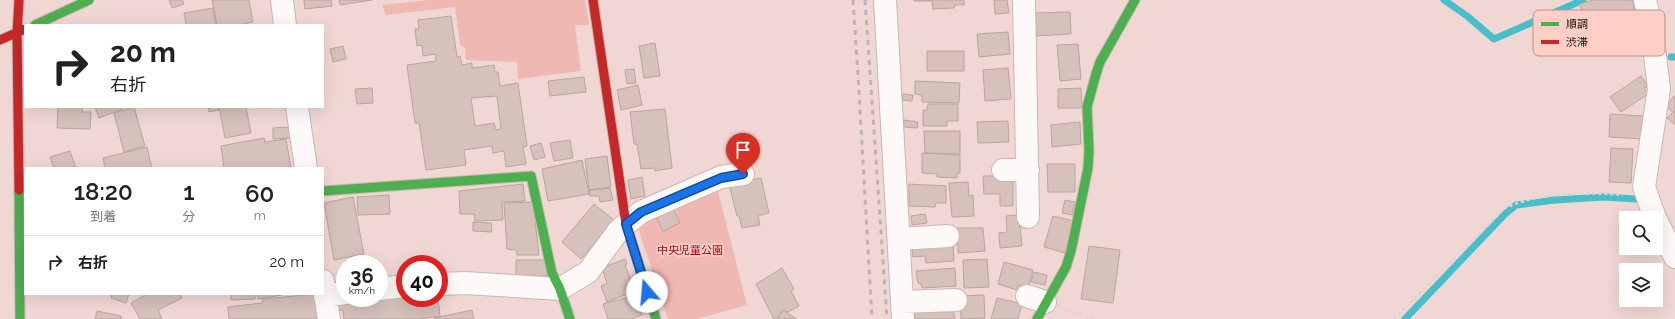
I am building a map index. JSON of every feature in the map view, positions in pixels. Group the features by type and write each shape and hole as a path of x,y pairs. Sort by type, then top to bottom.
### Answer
{"main road":[{"path":"19,0 21,31 20,319"},
{"path":"37,24 89,0"},
{"path":"593,0 626,224 656,319"},
{"path":"1036,306 1066,267 1071,251 1088,168 1089,150 1087,107 1100,62 1135,0"},
{"path":"0,40 21,31"},
{"path":"324,192 531,176 552,273 560,289 570,319"}],"street":[{"path":"282,0 285,24"},
{"path":"886,0 902,310 956,300"},
{"path":"1024,0 1028,217"},
{"path":"1645,0 1647,10"},
{"path":"1653,211 1644,187 1659,89 1667,76 1660,56"},
{"path":"298,108 306,167"},
{"path":"1003,170 1028,170"},
{"path":"448,284 465,283 560,289 588,272 619,230 641,212 721,178 743,174"},
{"path":"1663,233 1675,257"},
{"path":"899,239 948,236"},
{"path":"329,319 331,290"}],"path":[{"path":"1394,319 1505,208 1520,201 1551,195 1604,194 1647,197"}],"green space":[{"path":"429,0 585,0 589,25 575,25 581,71 518,79 517,62 466,60 465,48 460,45 455,7 386,15 382,5"},
{"name":"中央児童公園","path":"715,189 718,191 747,305 697,319 668,319 639,231 643,221"}],"building":[{"path":"169,0 182,0 184,4 172,8"},
{"path":"212,0 249,0 253,22 243,24 217,24"},
{"path":"304,0 331,0 332,6 305,9"},
{"path":"339,0 372,0 340,5"},
{"path":"914,0 964,0 964,5 955,5 954,8 933,9 932,1"},
{"path":"994,0 1007,0 1009,13 995,14"},
{"path":"1593,0 1632,0 1635,10 1581,10 1580,4"},
{"path":"213,8 216,24 186,24 184,13"},
{"path":"1070,12 1071,34 1036,36 1035,13"},
{"path":"451,16 457,57 460,56 462,65 472,63 472,68 494,65 495,72 498,72 500,86 518,83 527,146 523,147 526,164 506,167 504,151 493,153 492,146 464,150 466,165 426,170 419,123 415,123 407,65 436,61 435,54 423,56 422,45 417,46 415,29 419,29 418,20","holes":["497,96 501,129 496,130 494,123 475,126 471,98"]},
{"path":"1008,32 1010,54 979,57 977,34"},
{"path":"655,43 660,76 644,78 639,46"},
{"path":"1078,44 1081,79 1060,81 1057,45"},
{"path":"343,46 346,59 333,62 330,49"},
{"path":"927,51 964,51 964,71 927,71"},
{"path":"1008,68 1011,99 985,101 983,70"},
{"path":"634,69 636,83 627,84 625,70"},
{"path":"1641,76 1648,86 1644,88 1648,94 1621,112 1610,97"},
{"path":"584,77 586,92 550,96 548,81"},
{"path":"915,81 960,83 959,103 922,102 922,95 915,94"},
{"path":"638,85 642,105 621,110 617,90"},
{"path":"372,88 373,103 357,104 355,89"},
{"path":"1081,88 1082,108 1058,108 1058,89"},
{"path":"903,94 913,95 912,101 902,100"},
{"path":"1675,95 1675,125 1667,118 1673,112 1666,106"},
{"path":"928,104 958,104 958,121 947,121 947,126 923,126 923,110 927,110"},
{"path":"58,108 82,108 82,112 91,112 90,129 57,128"},
{"path":"95,108 122,109 99,118"},
{"path":"134,108 145,146 124,152 114,113"},
{"path":"208,108 219,108 219,110 209,112"},
{"path":"219,108 246,108 251,133 225,138"},
{"path":"665,109 672,168 655,171 654,168 641,169 637,144 634,144 630,112"},
{"path":"1610,114 1644,116 1643,139 1609,137"},
{"path":"904,120 918,122 917,128 903,127"},
{"path":"1008,121 1009,142 978,143 977,122"},
{"path":"1080,122 1081,144 1052,147 1051,125"},
{"path":"291,127 291,138 273,139 273,128"},
{"path":"924,131 960,131 960,154 925,153"},
{"path":"264,138 265,142 286,139 291,167 224,167 221,146"},
{"path":"570,140 573,158 554,161 550,143"},
{"path":"541,143 545,157 534,160 530,146"},
{"path":"147,147 152,167 105,167 103,158"},
{"path":"1611,148 1633,149 1631,183 1609,182"},
{"path":"70,151 76,167 54,167 50,157"},
{"path":"922,153 960,155 960,173 957,173 957,178 937,177 937,174 922,173"},
{"path":"607,156 611,187 589,190 585,159"},
{"path":"582,160 589,194 548,201 542,169"},
{"path":"1047,164 1075,164 1075,192 1048,192"},
{"path":"983,176 1013,176 1013,206 1000,206 1000,194 984,194"},
{"path":"642,177 645,196 631,199 628,180"},
{"path":"761,178 769,213 758,216 760,225 742,228 739,216 737,216 729,184"},
{"path":"968,182 969,196 973,195 974,216 952,217 949,183"},
{"path":"523,184 525,201 502,202 503,220 475,221 474,214 460,214 459,191"},
{"path":"909,184 946,186 946,203 936,203 935,207 909,206"},
{"path":"610,188 613,200 600,202 599,196 590,196 589,190"},
{"path":"389,195 390,214 358,215 357,197"},
{"path":"353,197 364,254 336,255 336,260 334,260 324,203"},
{"path":"1065,200 1075,202 1072,215 1062,213"},
{"path":"533,202 539,255 517,255 516,250 507,249 504,203"},
{"path":"594,204 614,220 581,259 562,242"},
{"path":"673,209 680,223 663,231 656,217"},
{"path":"925,214 927,223 912,225 911,216"},
{"path":"1019,215 1022,246 1000,248 999,233 1007,232 1006,216"},
{"path":"1053,216 1074,221 1065,253 1044,247"},
{"path":"473,222 491,223 492,232 473,231"},
{"path":"951,228 983,228 985,251 958,253 958,244 953,244"},
{"path":"953,245 954,261 926,263 925,256 913,257 912,248"},
{"path":"1089,246 1120,250 1113,303 1081,299"},
{"path":"625,259 627,264 625,265 635,291 607,302 601,286 607,283 602,268"},
{"path":"987,259 989,287 964,288 963,260"},
{"path":"516,260 546,260 547,276 516,276"},
{"path":"1004,262 1033,270 1028,288 1018,285 1017,290 998,284"},
{"path":"782,268 794,289 791,291 799,306 788,312 783,310 776,319 774,319 756,284"},
{"path":"955,268 956,286 922,288 921,284 918,283 916,271"},
{"path":"1034,272 1047,275 1045,285 1031,282"},
{"path":"112,295 129,295 126,303 111,298"},
{"path":"145,295 180,295 182,298 158,310 162,319 140,319 131,303"},
{"path":"231,295 255,295 255,299 231,300"},
{"path":"257,295 282,295 258,299"},
{"path":"316,295 318,319 229,319 228,307 262,303 263,299"},
{"path":"637,295 642,315 632,319 608,319 603,304"},
{"path":"984,295 985,318 961,319 960,296"},
{"path":"396,297 396,307 439,307 440,316 420,319 344,319 343,310 337,310 337,307 388,307 388,298"},
{"path":"997,298 1022,304 1018,319 991,319"},
{"path":"472,310 474,319 434,318"},
{"path":"783,310 797,319 778,319"},
{"path":"953,310 955,319 914,319 914,313"},
{"path":"97,311 121,316 121,319 95,319"}],"waterway":[{"path":"1444,0 1467,16 1494,39 1533,22"},
{"path":"1560,10 1583,0"},
{"path":"1405,319 1505,214 1516,205 1555,200 1604,197 1636,199"}],"railway":[{"path":"853,0 872,319"},
{"path":"865,0 887,319"}],"traffic: fast":[{"path":"37,24 89,0"},
{"path":"1037,319 1066,267 1071,251 1088,168 1089,150 1087,107 1096,74 1100,62 1135,0"},
{"path":"324,191 531,176 552,273 560,289 570,319"},
{"path":"19,190 20,319"},
{"path":"638,262 656,319"}],"traffic: jam":[{"path":"19,0 17,33 19,190"},
{"path":"593,0 626,224 638,262"},
{"path":"0,40 24,29"}],"route":[{"path":"647,292 626,224 641,212 721,178 743,174"}]}
